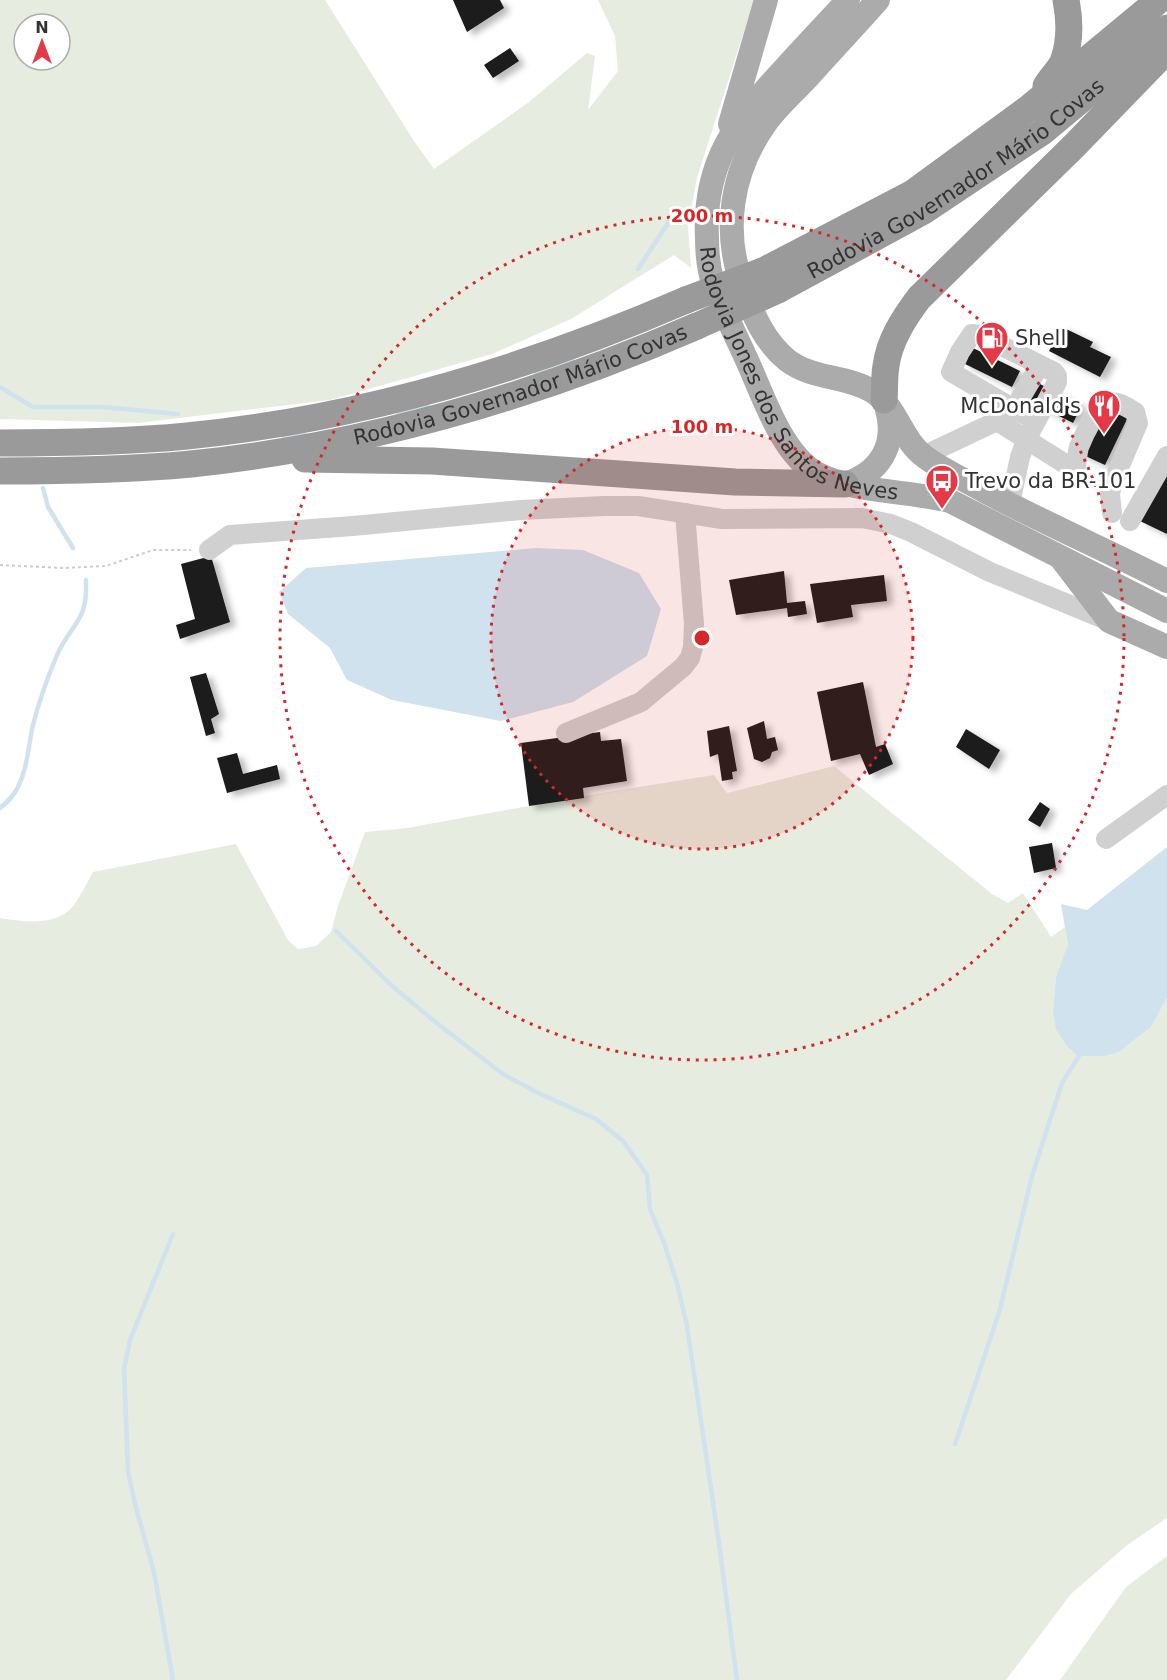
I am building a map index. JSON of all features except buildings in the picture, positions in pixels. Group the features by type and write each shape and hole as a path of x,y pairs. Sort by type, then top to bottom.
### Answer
{"highway":[{"path":"1029,108 1062,64 1068,35 1066,0"},
{"name":"Rodovia Governador Mário Covas","path":"0,471 102,470 192,464 304,447 444,416 567,378 648,348 697,326 913,192 1029,108 1159,0"},
{"name":"Rodovia Governador Mário Covas","path":"0,442 101,441 189,435 249,428 339,412 437,389 528,362 588,341 686,300 770,280 922,212 1042,132 1167,28"},
{"path":"884,400 889,352 901,325 919,298 1074,146 1167,50"},
{"path":"192,464 308,459 432,461 735,482 845,484"}],"main road":[{"path":"723,149 766,0"},
{"name":"Rodovia Jones dos Santos Neves","path":"848,0 743,115 723,149 716,167 707,206 707,247 713,282 776,427 804,465 819,475 845,484 932,496 950,501 1167,611"},
{"name":"Rodovia Jones dos Santos Neves","path":"878,0 767,121 741,168 733,203 732,240 739,276 756,322 774,347 796,366 806,371 859,385 884,400 914,447 923,456 1010,504 1167,581"},
{"path":"845,484 858,480 874,468 885,453 890,437 889,419 884,400"},
{"path":"1060,557 1109,621 1167,647"}],"street":[{"path":"1010,504 1020,457 1031,430 1057,382 1057,376 975,333 970,336 960,352 951,372 1014,409 1031,430 1075,470 1079,448 1103,404 1116,403 1136,412 1138,419 1136,427 1111,489 1121,517 1167,456"},
{"path":"923,456 997,422 1014,409 1047,369"},
{"path":"997,422 1031,430"},
{"path":"209,550 230,535 521,510 604,506 638,506 722,519 837,517 879,520 911,532 990,572 1109,621"},
{"path":"566,733 641,702 683,667 690,658 694,624 685,513"},
{"path":"1106,838 1167,795"}],"path":[{"path":"0,565 64,568 106,566 153,550 209,550"}],"shaded area":[{"path":"0,0 325,0 434,169 529,102 587,53 595,56 588,110 618,71 615,36 598,0 754,0 697,178 688,226 691,268 674,255 571,319 492,354 330,400 138,423 0,419"},
{"path":"834,766 992,894 1008,903 1023,893 1051,937 1065,927 1068,946 1056,976 1053,1011 1106,1056 1119,1052 1151,1027 1167,998 1167,1518 1126,1546 1071,1594 1006,1680 0,1680 0,918 40,921 59,917 74,905 93,872 236,844 288,940 298,949 316,946 331,932 365,832 407,828 714,775 727,793"},
{"path":"1167,1556 1167,1680 1060,1680 1126,1587"}],"water":[{"path":"536,548 583,550 639,573 661,609 647,656 573,702 501,721 392,700 347,680 330,648 288,614 279,592 306,568"},
{"path":"1167,847 1167,998 1151,1027 1119,1052 1106,1056 1078,1056 1067,1046 1056,1029 1053,1011 1056,976 1068,945 1061,904 1087,910"}],"waterway":[{"path":"638,269 670,220"},
{"path":"536,372 573,361"},
{"path":"0,387 33,407 102,407 178,414"},
{"path":"398,413 427,405"},
{"path":"283,436 304,433"},
{"path":"43,488 48,507 73,548"},
{"path":"0,808 14,793 21,779 33,725 57,655 82,613 86,580"},
{"path":"336,931 390,984 503,1074 538,1093 596,1119 623,1141 647,1175 650,1209 677,1283 687,1326 737,1680"},
{"path":"955,1444 1000,1309 1032,1176 1062,1083 1082,1051"},
{"path":"173,1234 130,1340 124,1369 128,1471 154,1572 173,1680"}],"place":[{"name":"Shell","path":"992,367"},
{"name":"McDonald's","path":"1104,435"},
{"name":"Trevo da BR-101","path":"942,510"}]}
